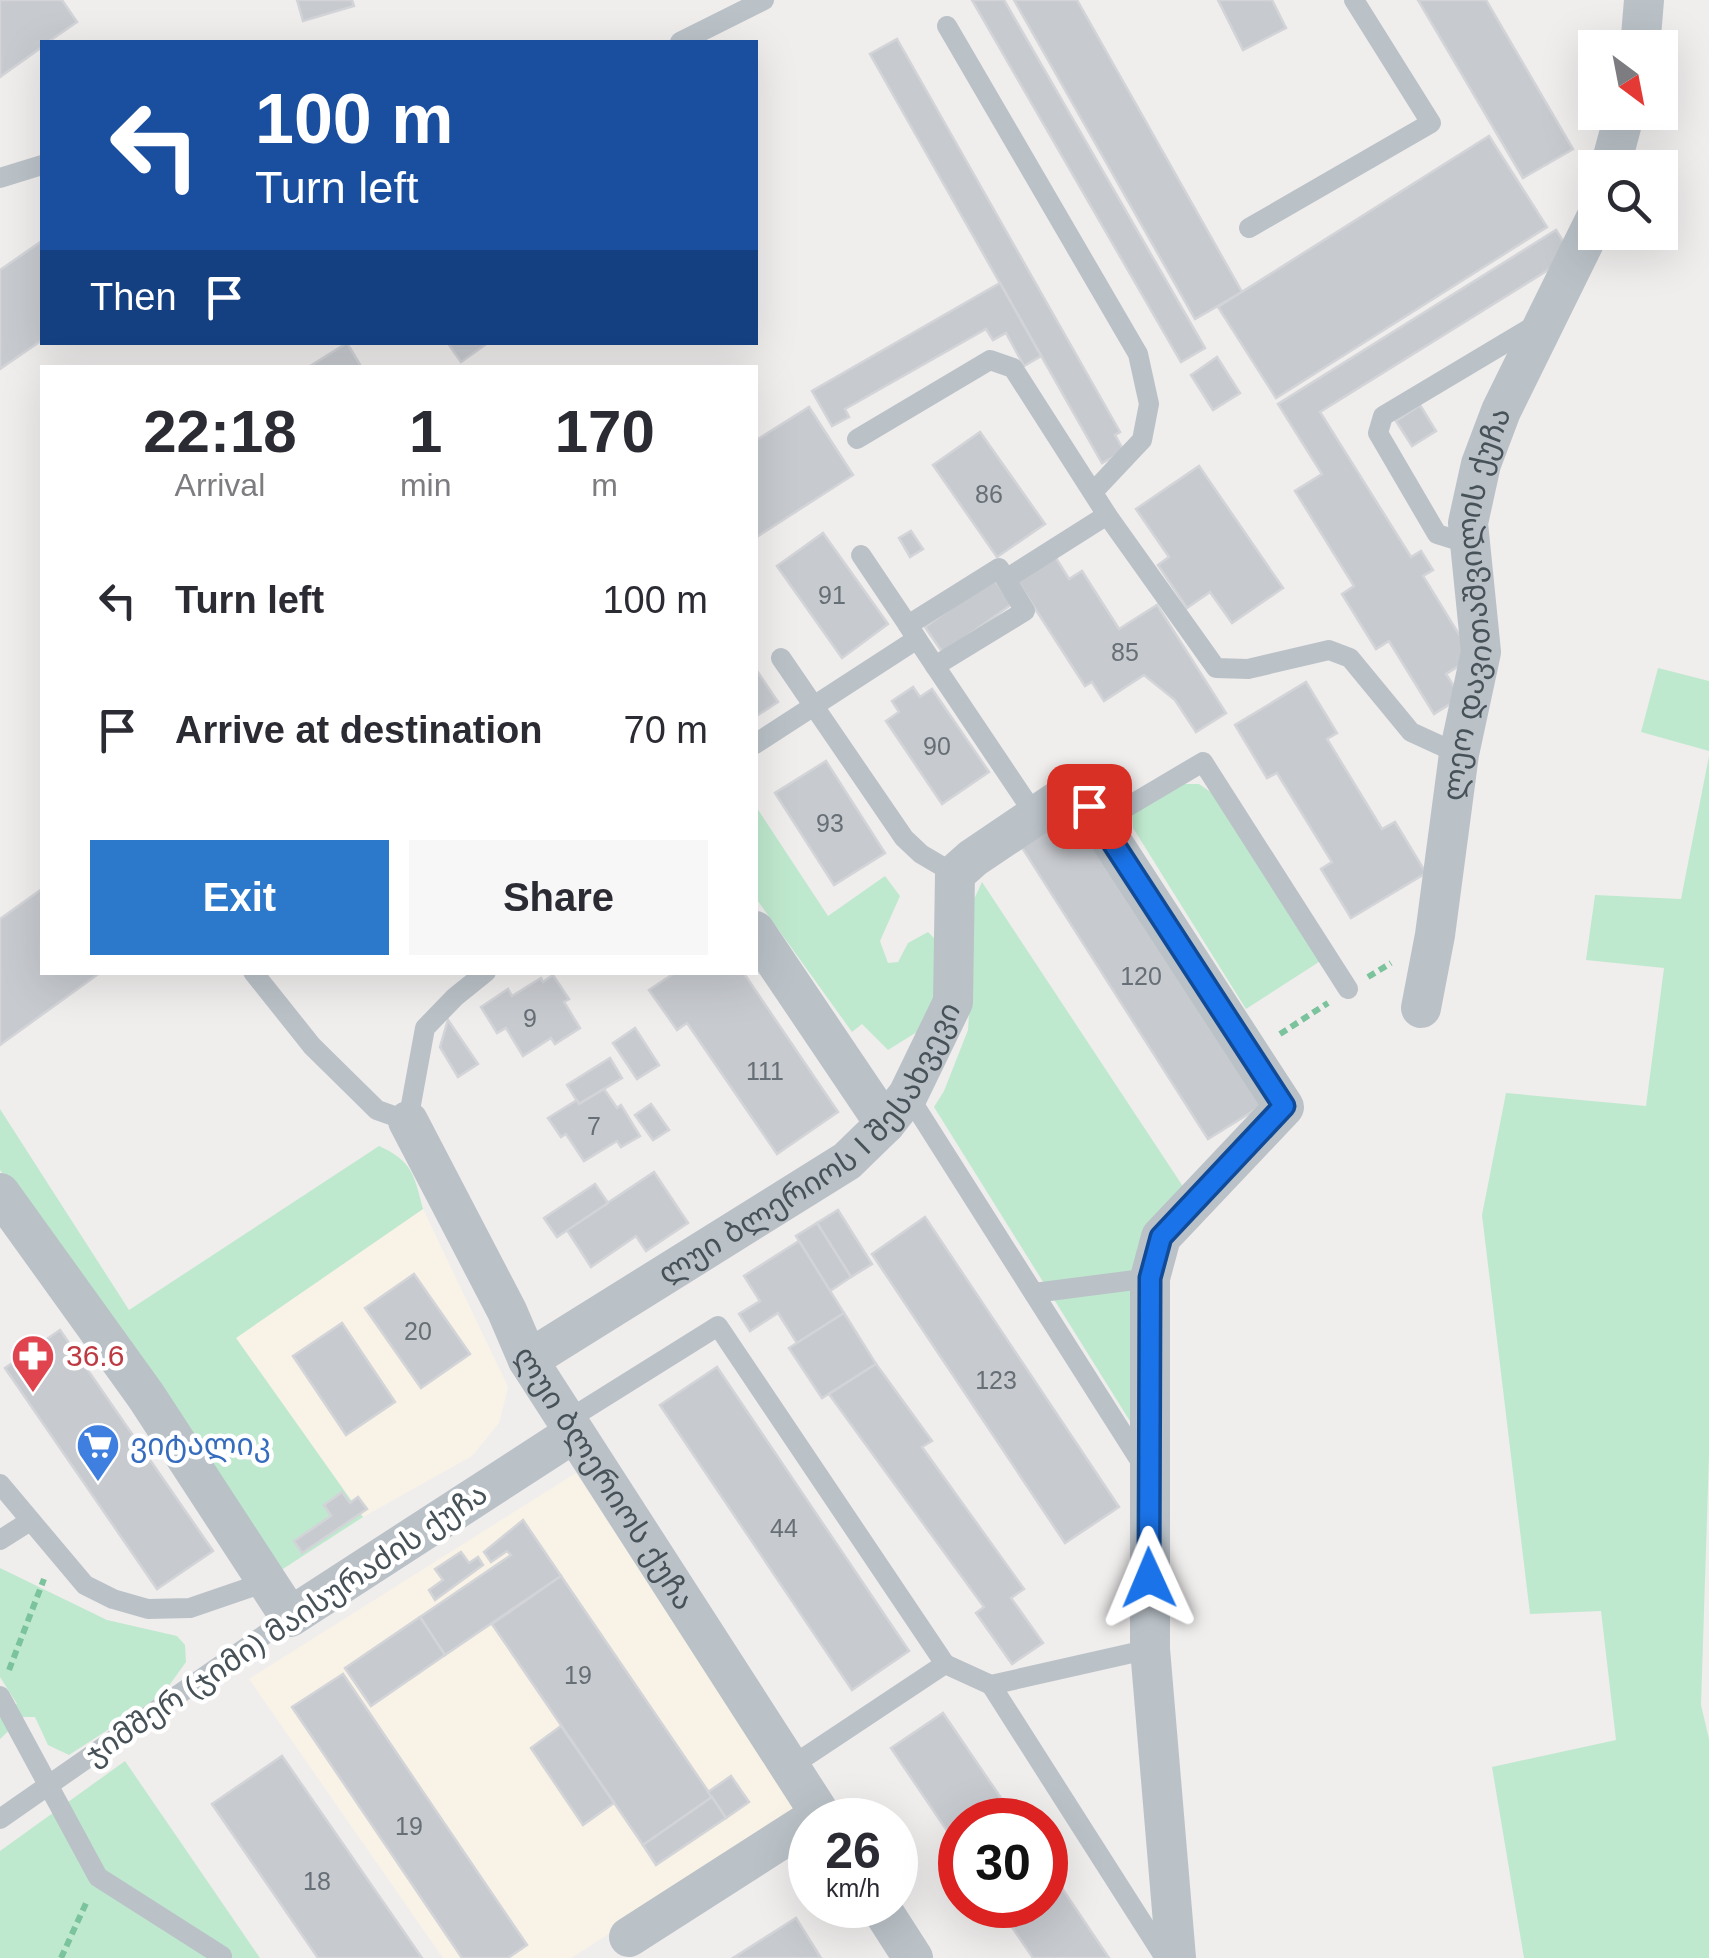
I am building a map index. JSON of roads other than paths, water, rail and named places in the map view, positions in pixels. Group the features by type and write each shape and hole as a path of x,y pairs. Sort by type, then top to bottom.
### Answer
{"street":[{"path":"1642,30 1644,0"},
{"name":"ლეო დავითაშვილის ქუჩა","path":"1421,1008 1435,936 1459,754 1481,652 1468,523 1481,464 1502,411 1580,250"},
{"path":"955,874 1077,788 1284,1106 1161,1237 1150,1278 1150,1649 1176,1958"},
{"name":"ლუი ბლერიოს I შესახვევი","path":"528,1360 846,1160 896,1109 953,1002 955,874"},
{"path":"758,936 896,1109"},
{"name":"ლუი ბლერიოს ქუჩა","path":"408,1121 507,1311 528,1360 790,1768 805,1798"},
{"path":"0,1193 146,1396 290,1617"},
{"name":"ჯიმშერ (ჯიმი) მაისურაძის ქუჩა","path":"290,1617 570,1427"},
{"path":"630,1937 788,1837"},
{"path":"893,1928 913,1958"}],"lane":[{"path":"684,40 764,0"},
{"path":"1249,228 1431,123 1354,0"},
{"path":"947,26 1138,354 1148,404 1142,440 1093,492"},
{"path":"0,178 40,166"},
{"path":"1469,544 1438,534 1378,433 1383,416 1547,318"},
{"path":"857,438 990,360 1013,368 1107,514 1216,668 1248,669 1329,650 1350,658 1411,732 1459,754"},
{"path":"1006,579 1107,514"},
{"path":"861,556 1035,815"},
{"path":"758,742 814,706 999,568 1025,611 935,666"},
{"path":"781,658 904,838 921,854 955,874"},
{"path":"1100,824 1203,762 1348,989"},
{"path":"255,975 312,1046 377,1110 408,1121 425,1028 482,975"},
{"path":"896,1109 1034,1293 1148,1473"},
{"path":"1034,1293 1150,1278"},
{"path":"570,1427 718,1326 944,1664 991,1685 1165,1958"},
{"path":"0,1484 84,1585 112,1599 148,1609 190,1608 266,1582"},
{"path":"0,1540 30,1520"},
{"name":"ჯიმშერ (ჯიმი) მაისურაძის ქუჩა","path":"0,1819 290,1617"},
{"path":"991,1685 1150,1649"},
{"path":"790,1768 944,1664"},
{"path":"0,1696 98,1877 222,1956"}],"place":[{"name":"36.6","path":"33,1394"},
{"name":"ვიტალიკ","path":"98,1483"}]}
